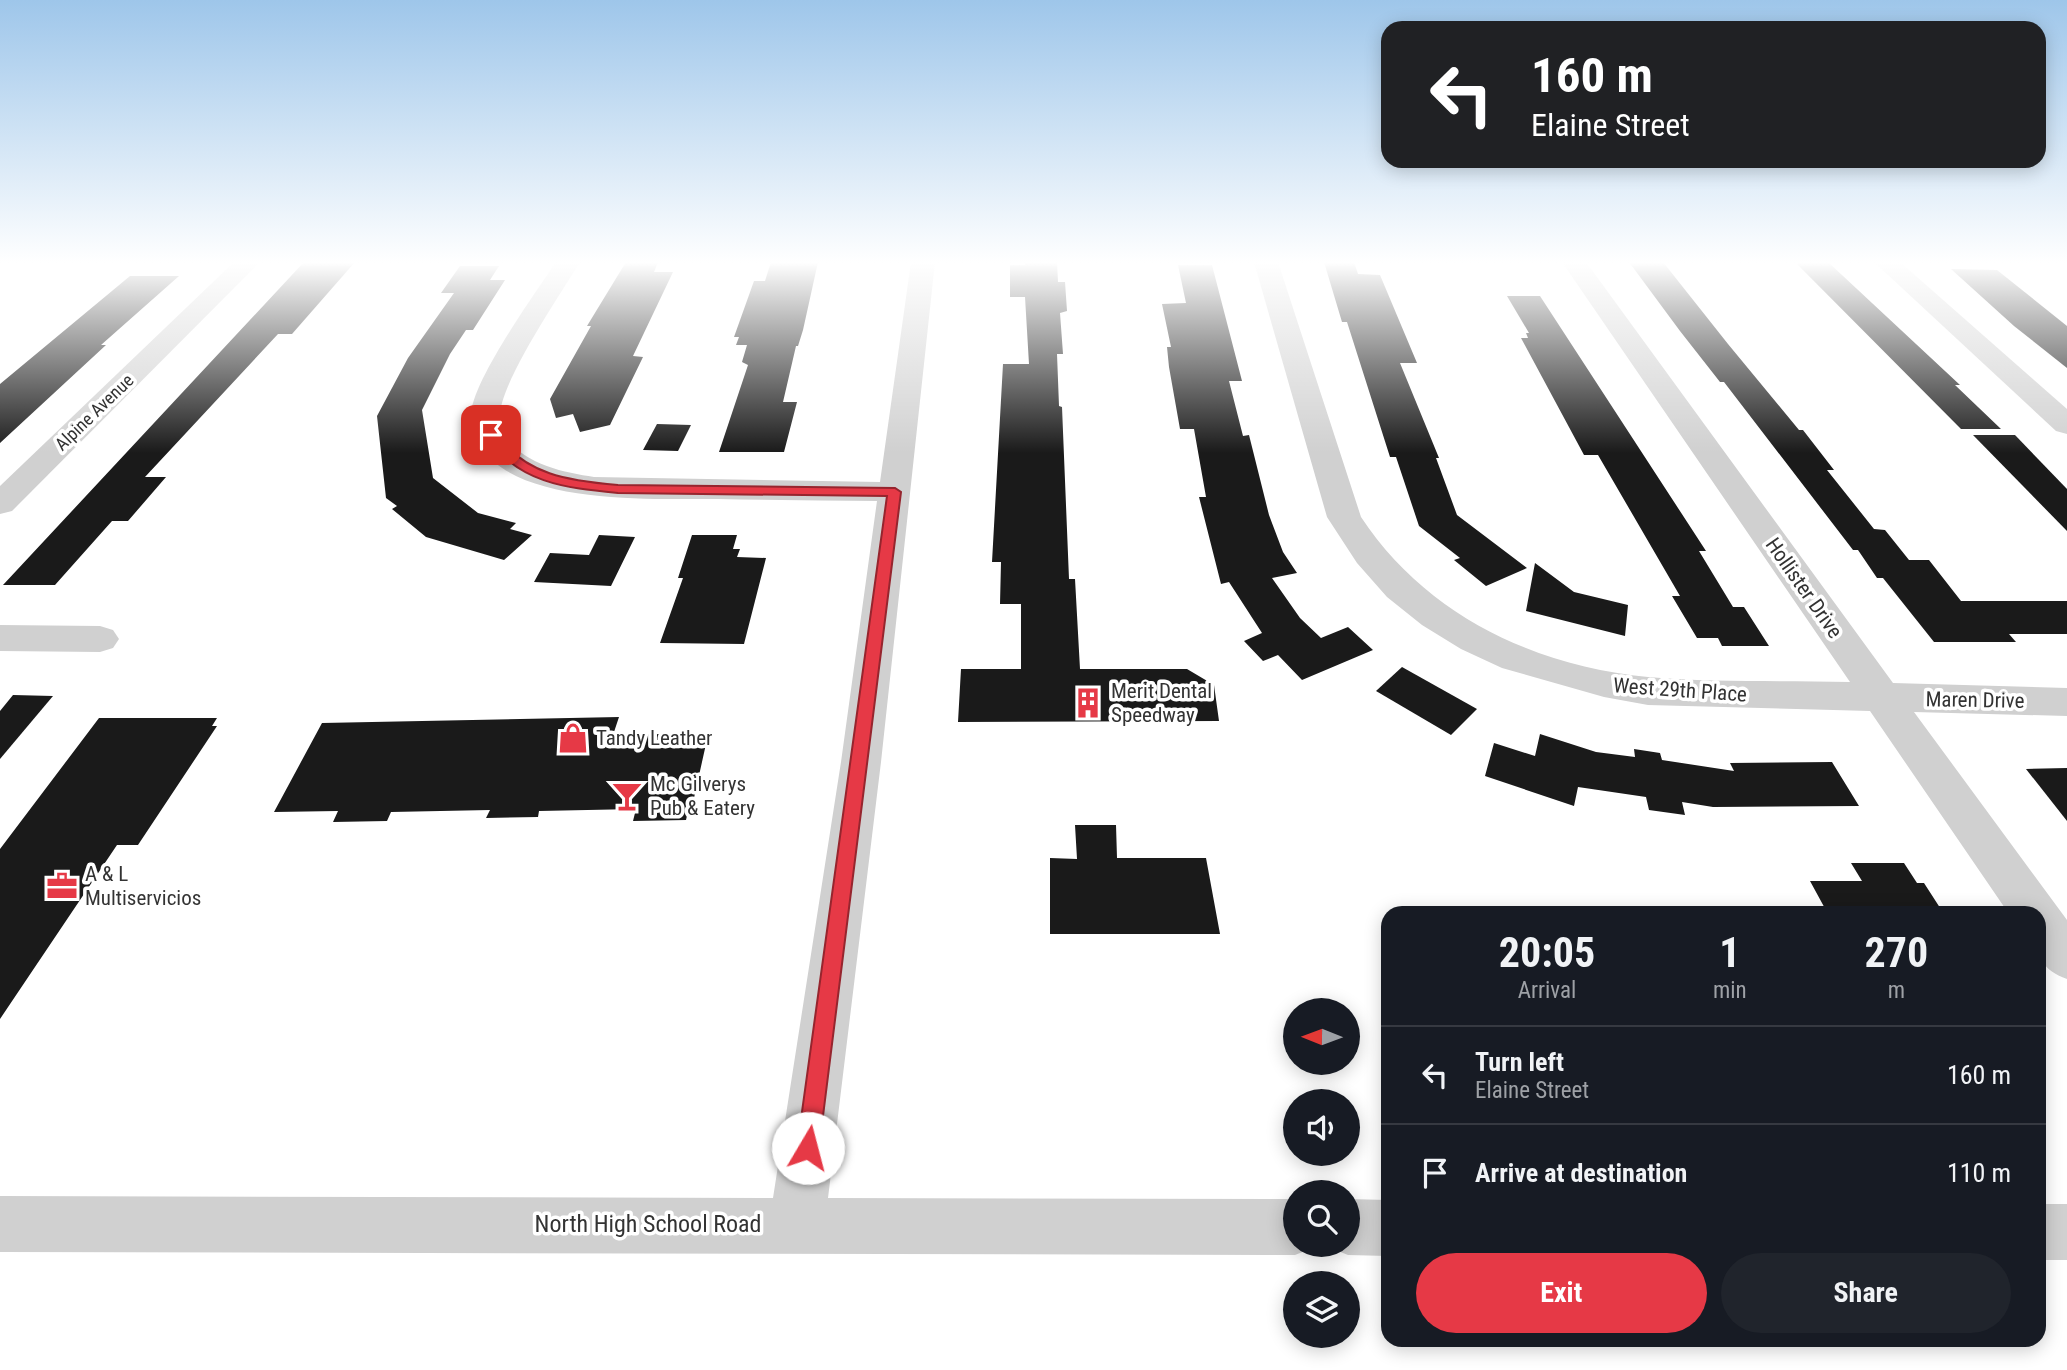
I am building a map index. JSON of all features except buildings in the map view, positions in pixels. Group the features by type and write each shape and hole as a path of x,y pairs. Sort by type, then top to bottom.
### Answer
{"street":[{"name":"Alpine Avenue","path":"0,505 183,326"},
{"path":"530,326 495,386 486,411 494,441 515,462 550,478 594,487 895,492"},
{"path":"797,1224 861,762 915,326"},
{"name":"West 29th Place","path":"1286,326 1344,517 1357,542 1383,575 1420,607 1455,629 1509,656 1554,672 1616,687 1682,694 1882,698"},
{"name":"Hollister Drive","path":"1619,326 2029,906"},
{"path":"1957,326 2067,425"},
{"path":"0,638 100,639"},
{"name":"Maren Drive","path":"1882,698 2067,702"},
{"path":"2046,928 2067,958"},
{"name":"North High School Road","path":"0,1224 1283,1227"},
{"path":"1360,1227 1381,1228"},
{"path":"2046,1232 2067,1232"}],"place":[{"name":"Merit Dental Speedway","path":"1088,703"},
{"name":"Tandy Leather","path":"573,738"},
{"name":"Mc Gilverys Pub & Eatery","path":"627,796"},
{"name":"A & L Multiservicios","path":"62,886"}],"route":[{"path":"491,435 502,452 522,467 559,481 594,487 895,492 808,1148"}]}
